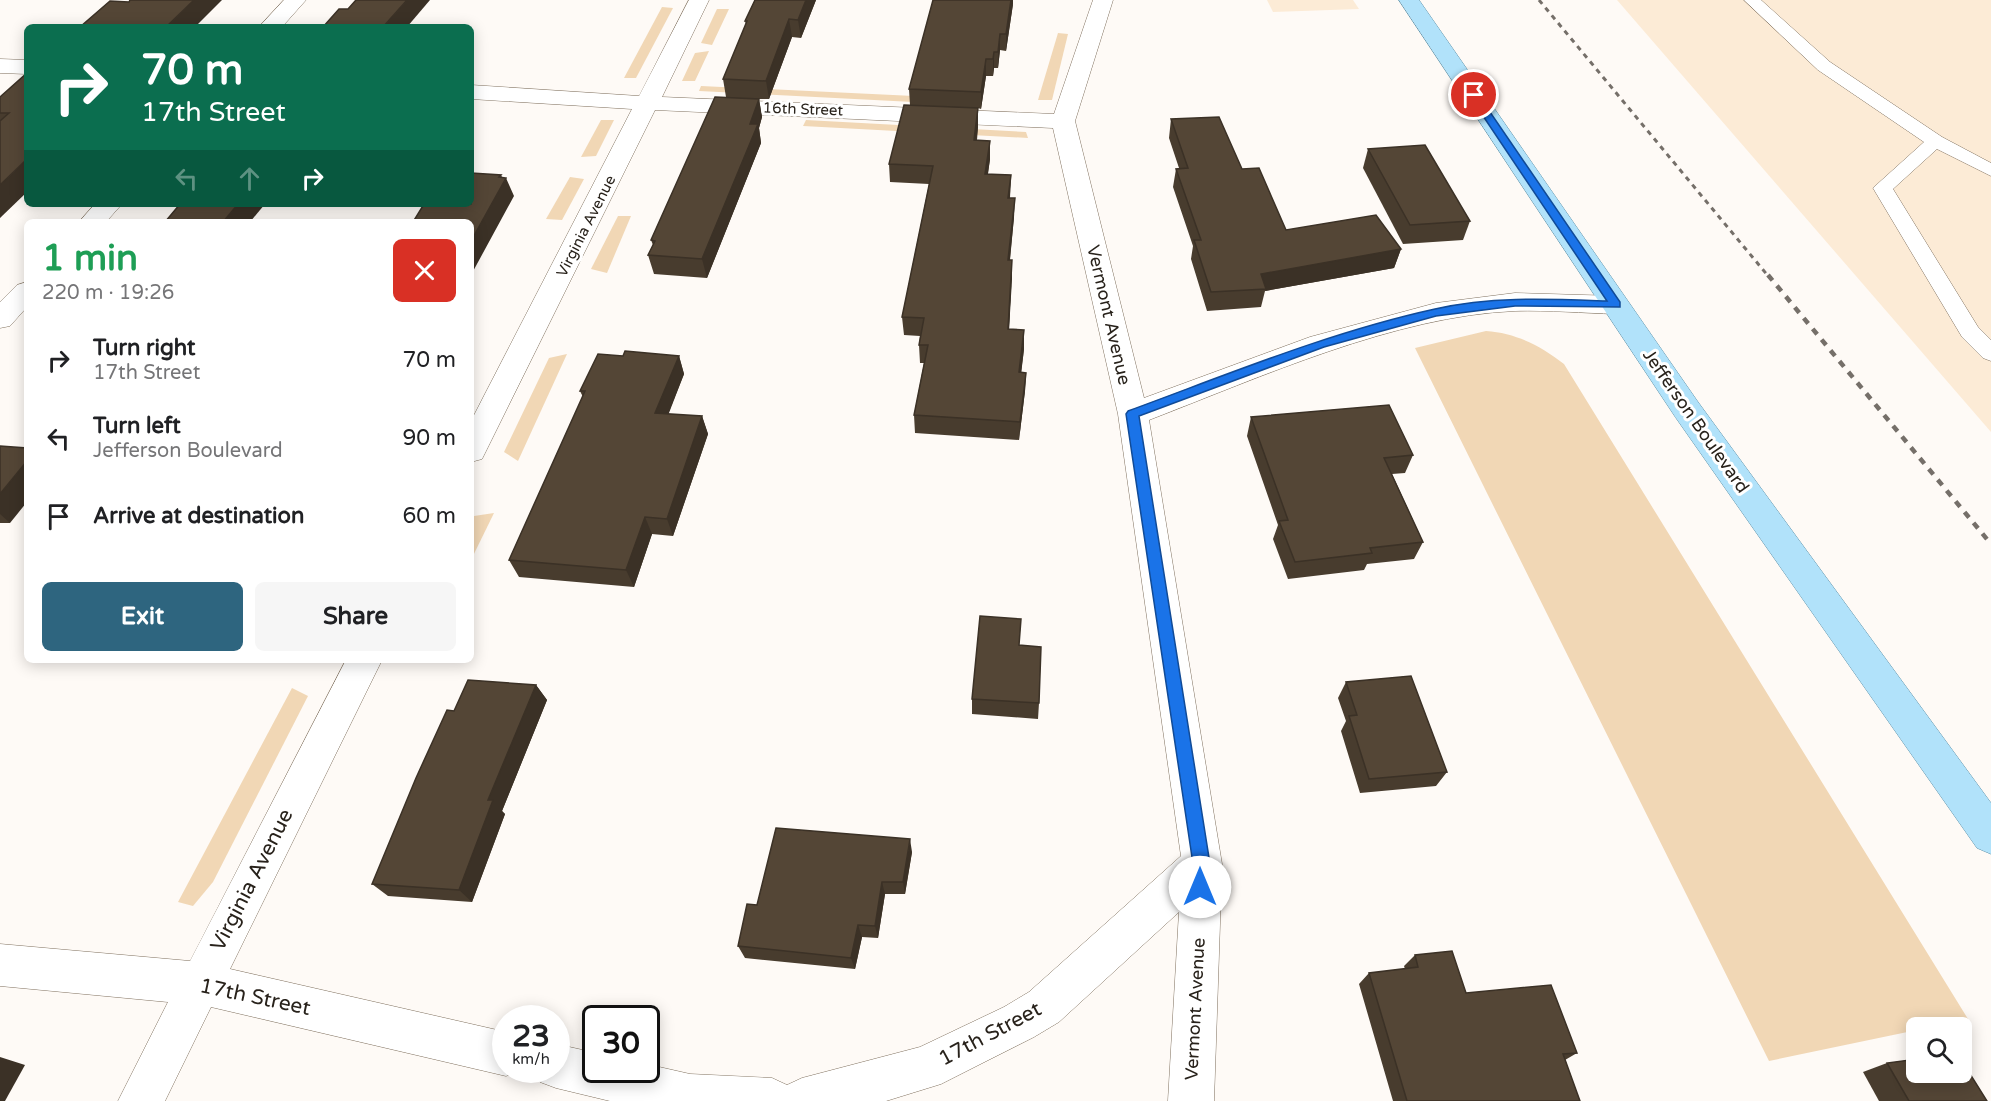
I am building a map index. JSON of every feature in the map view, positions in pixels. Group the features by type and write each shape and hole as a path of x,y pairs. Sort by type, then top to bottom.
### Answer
{"main road":[{"name":"Jefferson Boulevard","path":"1409,0 1687,410 1991,835"}],"street":[{"path":"273,24 296,0"},
{"name":"Virginia Avenue","path":"474,445 649,103 699,0"},
{"path":"1063,121 1103,0"},
{"path":"0,66 24,67"},
{"name":"16th Street","path":"474,92 649,103 1063,121"},
{"name":"Vermont Avenue","path":"1063,121 1132,414 1202,864 1191,1101"},
{"path":"95,219 106,207"},
{"path":"0,319 24,294"},
{"path":"1132,414 1320,344 1436,312 1515,302 1616,305"},
{"name":"Virginia Avenue","path":"141,1101 362,663"},
{"name":"17th Street","path":"802,1101 925,1068 1019,1022 1044,1007 1202,864"},
{"name":"17th Street","path":"0,965 199,983 492,1051"},
{"path":"570,1069 690,1097 772,1101"}],"lane":[{"path":"1752,0 1824,66 1935,141 1991,170"},
{"path":"1935,141 1883,188 1970,332 1991,353"}],"shaded area":[{"path":"1267,0 1353,0 1359,9 1273,12"},
{"path":"1617,0 1991,0 1991,432"},
{"path":"662,7 673,8 636,78 624,78"},
{"path":"717,9 729,9 712,45 701,43"},
{"path":"1058,33 1068,34 1052,100 1038,100"},
{"path":"709,51 695,81 682,81 695,53"},
{"path":"701,86 914,96 913,102 699,91"},
{"path":"601,120 614,120 596,156 581,157"},
{"path":"806,120 1026,132 1028,138 803,126"},
{"path":"570,177 584,179 562,220 546,219"},
{"path":"618,216 631,216 607,273 591,269"},
{"path":"1486,331 1497,332 1528,342 1564,364 1967,1017 1906,1017 1906,1032 1769,1061 1415,348"},
{"path":"567,354 518,461 504,452 549,358"},
{"path":"494,513 474,554 474,516"},
{"path":"292,688 308,696 213,882 193,906 178,902"}],"building":[{"path":"130,0 194,0 169,24 83,24 110,1 129,2"},
{"path":"356,0 407,0 386,24 326,24 339,9 348,9"},
{"path":"755,0 806,0 798,20 789,19 766,81 723,79 747,21 745,21"},
{"path":"933,0 1011,0 1006,34 1000,34 998,52 994,52 993,59 986,59 981,92 909,89"},
{"path":"24,76 24,162 0,185 0,121 9,113 0,113 0,97"},
{"path":"715,97 759,99 750,124 758,124 702,259 648,255 655,241 651,240"},
{"path":"904,105 978,108 974,140 990,141 985,174 1011,175 1008,198 1015,198 1008,260 1012,260 1008,329 1024,330 1019,372 1026,373 1020,422 914,415 928,345 919,345 924,318 902,317 933,166 889,164"},
{"path":"1219,117 1242,169 1259,168 1286,230 1376,215 1401,249 1261,274 1266,289 1211,292 1194,240 1201,240 1176,169 1188,168 1171,119"},
{"path":"1425,145 1470,221 1410,225 1368,149"},
{"path":"474,173 501,175 499,177 506,178 474,236 474,219 415,219 422,207 474,207"},
{"path":"178,207 236,207 226,219 168,219"},
{"path":"625,351 679,356 655,413 702,416 667,519 645,517 626,570 509,560 585,391 580,391 598,354 623,356"},
{"path":"1389,405 1413,455 1384,458 1423,542 1370,548 1372,553 1295,562 1279,521 1288,520 1251,417"},
{"path":"0,446 24,448 24,465 0,494"},
{"path":"980,616 1021,619 1019,645 1041,647 1039,703 972,699"},
{"path":"1411,676 1447,772 1369,779 1349,716 1357,715 1346,682"},
{"path":"468,680 536,685 488,800 493,800 459,890 372,884 447,710 454,711"},
{"path":"776,828 910,839 903,882 882,882 875,926 858,925 851,958 738,946 747,904 757,905"},
{"path":"1452,951 1466,993 1551,985 1577,1053 1563,1054 1580,1101 1407,1101 1369,973 1418,967 1415,955"},
{"path":"1906,1060 1906,1083 1972,1083 1972,1077 1987,1101 1909,1101 1887,1063"}],"railway":[{"path":"1539,0 1769,277"},
{"path":"1768,275 1991,544"}],"route":[{"path":"1200,887 1202,864 1132,414 1320,344 1436,312 1515,302 1616,305 1474,95"}]}
